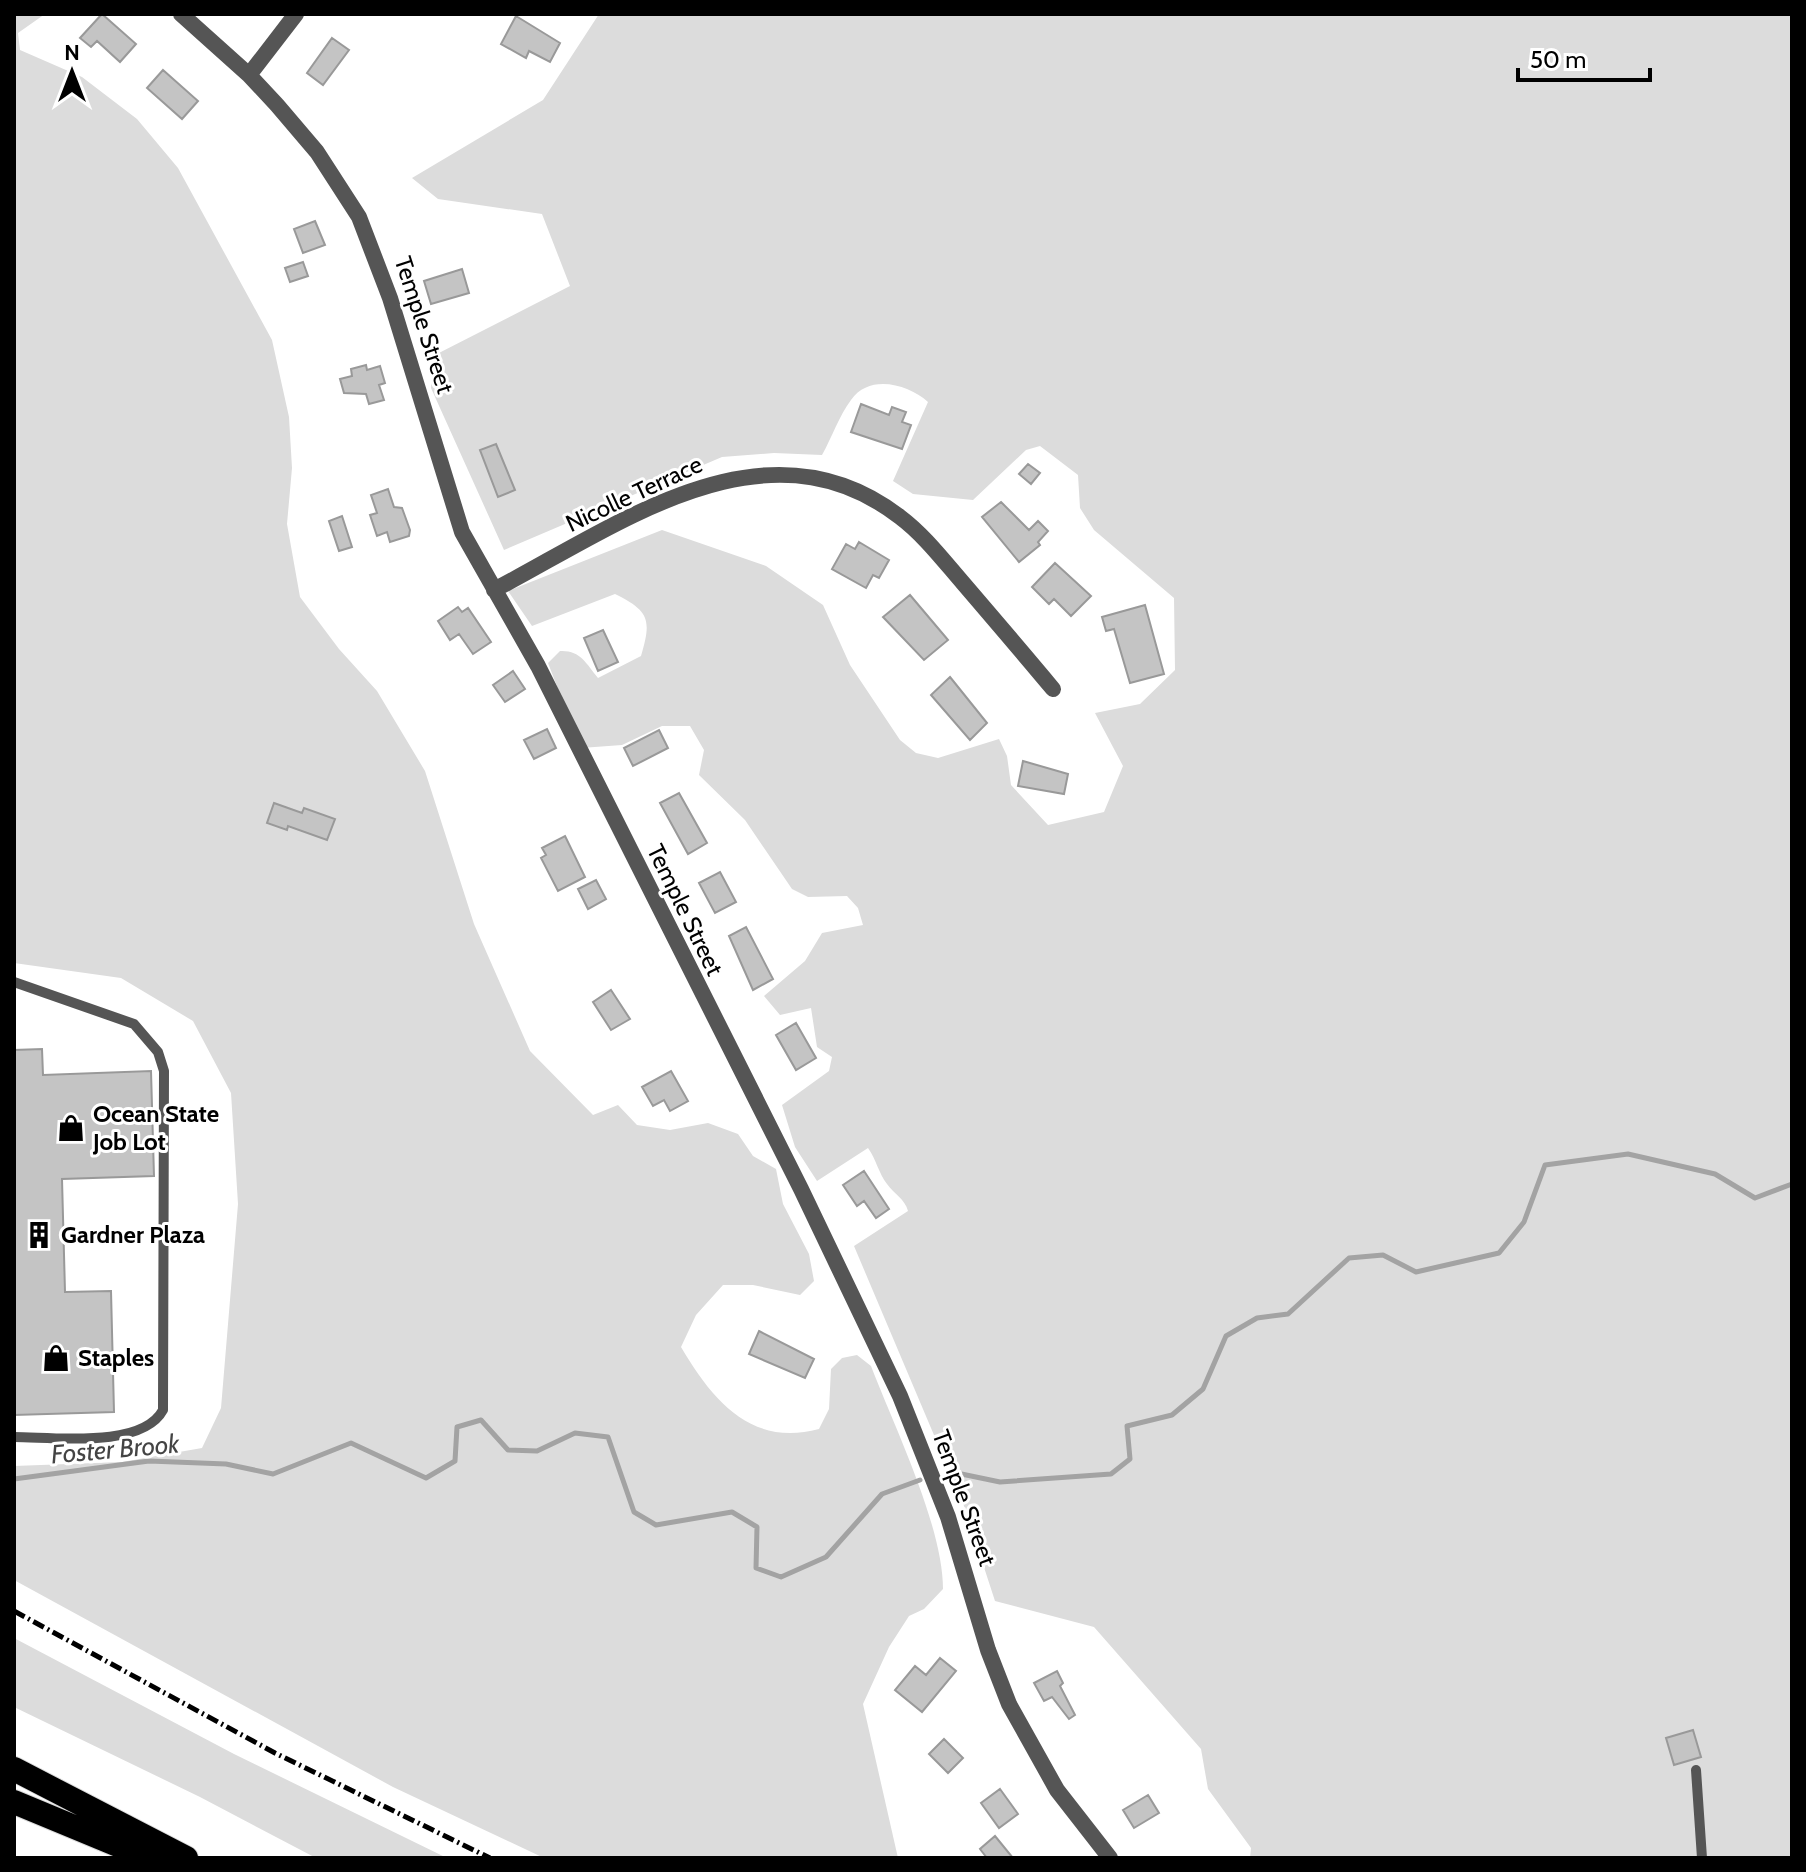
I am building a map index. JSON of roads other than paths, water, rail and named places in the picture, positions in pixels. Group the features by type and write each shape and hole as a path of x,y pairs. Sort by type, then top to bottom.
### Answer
{"highway":[{"path":"14,1769 186,1858"},
{"path":"14,1802 149,1858"}],"street":[{"name":"Temple Street","path":"181,14 249,75 317,152 368,235 418,385 451,507 538,666 692,978 801,1189 900,1396 948,1517 988,1650 1009,1704 1057,1790 1110,1858"},
{"path":"249,75 296,14"},
{"name":"Nicolle Terrace","path":"494,590 694,488 720,479 788,474 857,490 902,518 934,549 1053,689"}],"lane":[{"path":"14,982 134,1024 158,1052 164,1071 163,1410 148,1427 121,1436 14,1437"},
{"path":"1696,1770 1702,1858"}],"waterway":[{"name":"Foster Brook","path":"947,1471 1000,1482 1111,1474 1130,1459 1127,1426 1172,1415 1203,1389 1226,1336 1257,1318 1288,1314 1349,1258 1383,1255 1416,1272 1499,1253 1524,1222 1545,1165 1628,1154 1715,1174 1755,1198 1792,1184"},
{"name":"Foster Brook","path":"14,1479 149,1461 226,1464 273,1474 351,1443 426,1478 455,1461 457,1427 481,1420 508,1450 537,1451 575,1433 608,1437 634,1512 656,1525 732,1512 757,1527 756,1568 781,1577 826,1557 882,1494 920,1480"}],"railway":[{"path":"14,1611 275,1753 490,1858"}],"place":[{"name":"Ocean State Job Lot","path":"71,1128"},
{"name":"Gardner Plaza","path":"39,1235"},
{"name":"Staples","path":"56,1358"}]}
